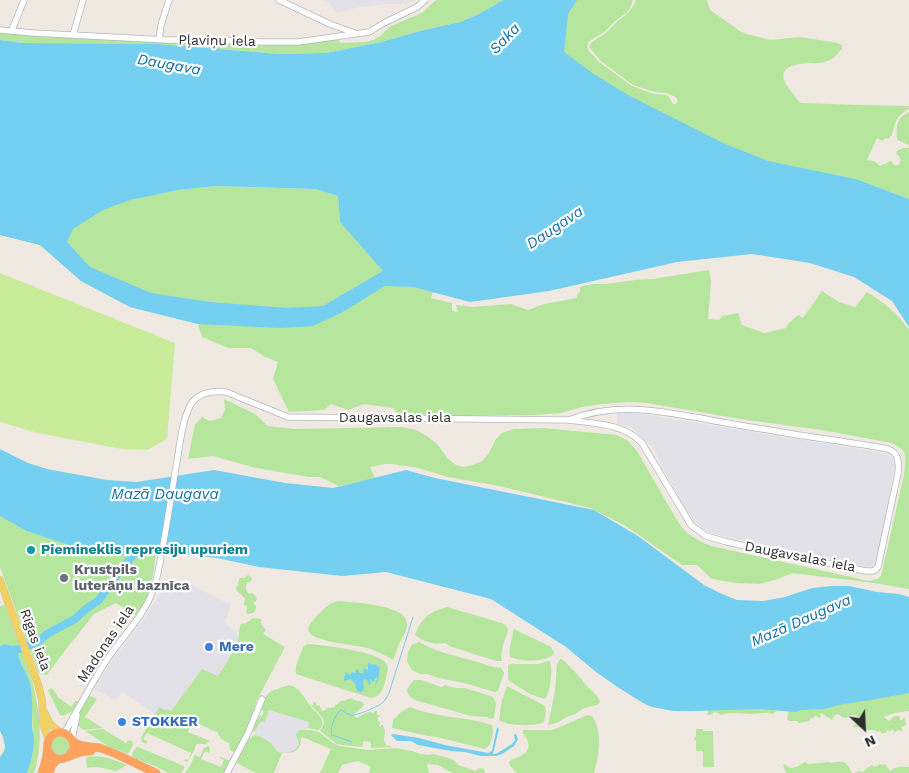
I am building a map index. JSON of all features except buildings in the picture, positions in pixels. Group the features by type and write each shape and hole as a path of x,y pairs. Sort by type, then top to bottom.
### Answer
{"highway":[{"path":"42,773 49,740 54,734 62,733 69,736 80,746 99,748 156,773"},
{"path":"69,756 74,748 73,741"},
{"path":"48,750 52,756 58,759 64,759 88,751 111,753"},
{"path":"49,773 52,765 58,759"}],"main road":[{"name":"Rīgas iela","path":"0,580 38,684 44,724 49,740"},
{"name":"Rīgas iela","path":"43,709 50,724 62,733"}],"street":[{"path":"12,30 24,0"},
{"path":"73,35 82,0"},
{"path":"159,40 168,0"},
{"path":"279,0 332,25 355,33"},
{"name":"Pļaviņu iela","path":"0,30 159,40 298,42 369,32 378,25 417,7 425,0"},
{"path":"161,25 167,40"},
{"name":"Daugavsalas iela","path":"159,565 180,444 189,406 192,401 205,393 220,391 288,417 569,420 622,428 642,443 691,525 706,536 782,554 866,570 876,570 878,567 898,473 898,459 893,451 641,409 622,408 602,411 569,420"},
{"name":"Madonas iela","path":"62,733 68,728 73,716 108,658 141,614 154,588 159,565"},
{"path":"227,773 248,733 262,699"},
{"name":"Madonas iela","path":"73,741 76,718 80,706"}],"shaded area":[{"path":"323,0 416,0 405,4 359,7 336,13 329,3"},
{"path":"617,411 884,453 893,458 895,464 875,569 714,534 702,529 684,509 667,474 663,471 655,450 633,429 617,423"},
{"path":"186,582 231,605 225,622 239,636 233,653 218,677 195,678 171,711 156,714 122,692 116,700 94,689 165,586"},
{"path":"269,710 310,722 304,738 301,738 300,746 294,752 278,752 259,736 254,735 260,721 265,721"}],"green space":[{"path":"436,0 503,0 479,14 460,22 381,42 326,53 280,54 158,44 23,43 0,40 0,31 220,42 337,38 341,43 365,42 380,36 391,26 422,13"},
{"path":"548,0 633,0 626,13 603,33 589,41 588,50 599,62 632,86 654,94 666,95 673,104 676,104 678,101 676,97 633,85 601,61 589,47 593,41 605,34 627,14 636,0 707,0 710,10 746,34 771,40 800,37 842,45 842,49 830,60 788,68 784,72 785,82 801,103 909,106 909,109 897,120 890,138 882,141 877,138 867,160 874,161 880,166 891,161 894,165 899,165 901,161 896,154 897,151 909,148 909,199 856,179 768,162 488,62"},
{"path":"909,112 909,145 897,140 897,131 899,120"},
{"path":"0,142 153,195 216,186 315,189 338,196 340,222 405,287 433,292 431,298 452,303 452,311 458,312 456,305 473,307 511,304 528,310 544,304 577,298 580,287 593,284 653,279 709,270 711,281 708,319 719,320 722,316 738,313 742,325 764,333 786,328 798,315 803,318 822,291 839,302 855,307 867,292 880,300 900,318 909,330 909,589 792,573 759,584 712,579 697,565 682,565 626,526 590,508 499,486 448,477 418,468 393,464 370,467 375,478 339,486 320,477 309,477 252,467 213,456 188,459 195,424 202,417 210,421 221,418 225,410 224,399 255,414 268,426 294,429 401,427 416,430 438,445 448,459 456,465 463,467 482,461 502,433 514,429 544,428 617,435 628,441 637,451 678,522 685,531 696,539 711,546 869,581 881,576 906,460 904,452 892,443 822,430 740,419 647,403 601,404 561,413 535,415 452,416 398,414 393,408 364,404 348,410 331,404 324,410 289,412 273,379 278,362 265,357 251,348 228,348 202,337 198,324 130,307 81,281 40,245 0,235"},
{"path":"0,273 175,343 167,439 147,450 122,449 38,433 0,422"},
{"path":"0,502 142,543 156,553 148,594 137,616 116,603 94,614 47,675 38,671 0,567"},
{"path":"248,575 252,579 250,582 247,582 246,590 249,594 252,593 257,600 253,603 256,606 255,611 247,614 247,606 244,605 245,598 236,588 240,578"},
{"path":"339,601 389,608 404,617 407,628 393,660 368,648 327,641 309,632 310,624 316,617 329,605"},
{"path":"5,605 20,643 18,646 4,644 0,646 0,606"},
{"path":"447,607 502,623 507,627 508,631 502,650 502,661 496,661 445,643 429,642 415,635 426,616"},
{"path":"253,618 262,620 260,623 266,630 263,634 285,647 256,702 256,711 236,751 230,750 229,743 221,739 217,731 195,722 191,724 188,732 210,741 205,744 196,744 194,751 187,762 184,761 185,759 188,760 191,753 147,733 143,739 147,741 146,744 142,742 141,738 159,707 171,711 202,669 218,676 236,645 241,624"},
{"path":"514,629 551,647 554,652 552,656 531,661 510,657"},
{"path":"419,642 442,652 501,668 504,673 498,691 495,692 427,674 420,674 412,670 407,661 408,652 412,645"},
{"path":"307,644 359,651 378,657 387,664 388,668 382,691 371,698 296,674 298,660 303,647"},
{"path":"20,650 23,651 32,680 40,727 40,743 34,773 27,773 30,765 33,733 31,687 18,656"},
{"path":"560,659 575,672 600,702 597,705 584,708 559,722 548,725 555,691 557,664"},
{"path":"548,661 551,666 551,676 550,687 545,699 530,694 508,680 508,666 510,664 538,664"},
{"path":"909,661 909,711 894,713 884,717 889,721 893,717 898,716 900,720 905,719 906,725 901,727 902,730 894,732 893,729 891,731 887,730 886,733 877,732 876,730 865,730 865,727 862,725 861,727 854,727 859,720 854,715 846,718 838,714 832,720 821,713 819,718 815,716 809,721 799,723 798,721 787,719 788,711 777,710 773,714 732,713 721,715 714,712 712,715 707,715 707,710 677,711 659,708 632,696 648,697"},
{"path":"414,680 421,680 441,687 445,685 465,688 493,697 496,703 494,718 471,716 415,700 407,691"},
{"path":"288,685 299,691 320,717 322,726 320,729 308,728 309,722 269,710 265,721 260,722 256,730 252,731 254,721 260,715 262,716 264,711 260,709 267,694"},
{"path":"507,686 545,706 544,722 534,725 521,725 508,724 499,720 502,700"},
{"path":"52,688 58,697 71,707 75,701 79,701 73,711 63,716 60,715 48,690"},
{"path":"91,696 97,699 85,717 103,728 84,730 76,725 79,713 88,697"},
{"path":"351,698 360,701 364,705 353,715 358,718 365,713 377,711 377,715 380,715 377,719 380,723 379,726 383,725 385,730 384,740 386,745 392,747 371,748 371,742 364,741 362,747 337,744 320,731 324,723 320,714 311,705 313,705 313,702 317,706 319,705 322,711 335,707 342,700"},
{"path":"410,707 427,713 492,725 493,735 491,742 485,749 392,728 393,720"},
{"path":"587,715 592,716 599,736 594,773 517,773 510,766 509,762 511,760 527,751 528,744 523,730 551,730"},
{"path":"103,729 126,743 129,740 132,741 133,745 128,754 108,746 85,731"},
{"path":"696,729 713,731 714,767 703,767 703,751 696,751 696,740 694,738 696,737"},
{"path":"299,730 311,730 319,732 339,746 369,750 396,748 420,754 433,754 449,758 458,765 475,771 483,768 485,772 452,773 438,765 427,764 429,773 369,773 371,767 358,761 342,765 338,773 320,773 331,749 302,737 300,746 293,751 298,747 296,734"},
{"path":"60,734 71,742 71,748 67,754 57,755 53,753 49,743"},
{"path":"254,735 268,741 278,752 283,753 274,773 256,773 235,762 245,743"},
{"path":"209,746 209,753 205,751 201,759 221,767 224,760 220,757 230,761 224,773 185,773 196,752 195,755 200,757 204,748"},
{"path":"138,747 184,766 184,769 181,773 168,773 132,757 135,748"},
{"path":"86,757 109,758 127,765 116,771 98,767 87,768"},
{"path":"805,762 808,764 844,762 852,773 786,773 783,765 785,764 792,768"},
{"path":"885,764 890,771 899,767 909,767 909,773 854,773 863,772 872,765 874,767"}],"water":[{"path":"503,0 577,0 568,14 564,52 595,75 630,96 723,143 768,161 856,179 909,199 909,327 892,301 854,277 810,263 752,254 677,262 549,291 470,302 413,287 385,286 341,313 313,326 279,328 198,324 130,307 81,281 40,245 0,235 0,40 23,43 158,44 280,54 326,53 381,42 460,22 479,14","holes":["216,186 315,189 338,196 340,222 383,271 323,306 287,308 210,302 151,293 90,267 67,242 73,229 103,210 130,200 178,190"]},
{"name":"Mazā Daugava","path":"0,449 28,463 47,469 107,480 137,482 214,470 285,483 333,488 406,470 435,478 594,510 638,536 704,585 737,600 763,601 785,597 812,588 832,586 849,586 909,597 909,693 824,709 796,712 759,709 674,711 652,707 619,688 566,647 491,599 386,572 342,576 259,567 217,558 183,554 112,555 93,553 27,531 0,516"},
{"path":"4,644 19,645 21,650 18,654 19,658 31,688 34,742 27,773 0,773 0,757 5,747 0,731 0,646"},
{"path":"369,663 376,664 380,668 378,681 375,686 376,677 372,682 370,679 371,684 369,685 367,680 363,679 364,690 361,692 357,691 351,679 344,681 345,672 350,675 352,672 356,673 357,669 360,673 364,673 363,668 368,670"},
{"path":"497,727 499,729 493,754 512,744 515,740 515,734 518,739 514,746 496,756 481,756 418,745 411,741 397,741 391,735 419,738 488,753 492,751"}],"waterway":[{"path":"19,649 38,642 47,634 75,619 99,600 135,553 138,545"},
{"path":"352,742 332,735 331,729 335,718 341,710 354,715 377,706 385,700 389,693 413,617"}],"place":[{"name":"Piemineklis represiju upuriem","path":"31,550"},
{"name":"Krustpils luterāņu baznīca","path":"64,578"},
{"name":"Mere","path":"209,647"},
{"name":"STOKKER","path":"122,722"}],"water label":[{"name":"Saka","path":"505,39"},
{"name":"Daugava","path":"169,65"},
{"name":"Daugava","path":"555,228"}]}
